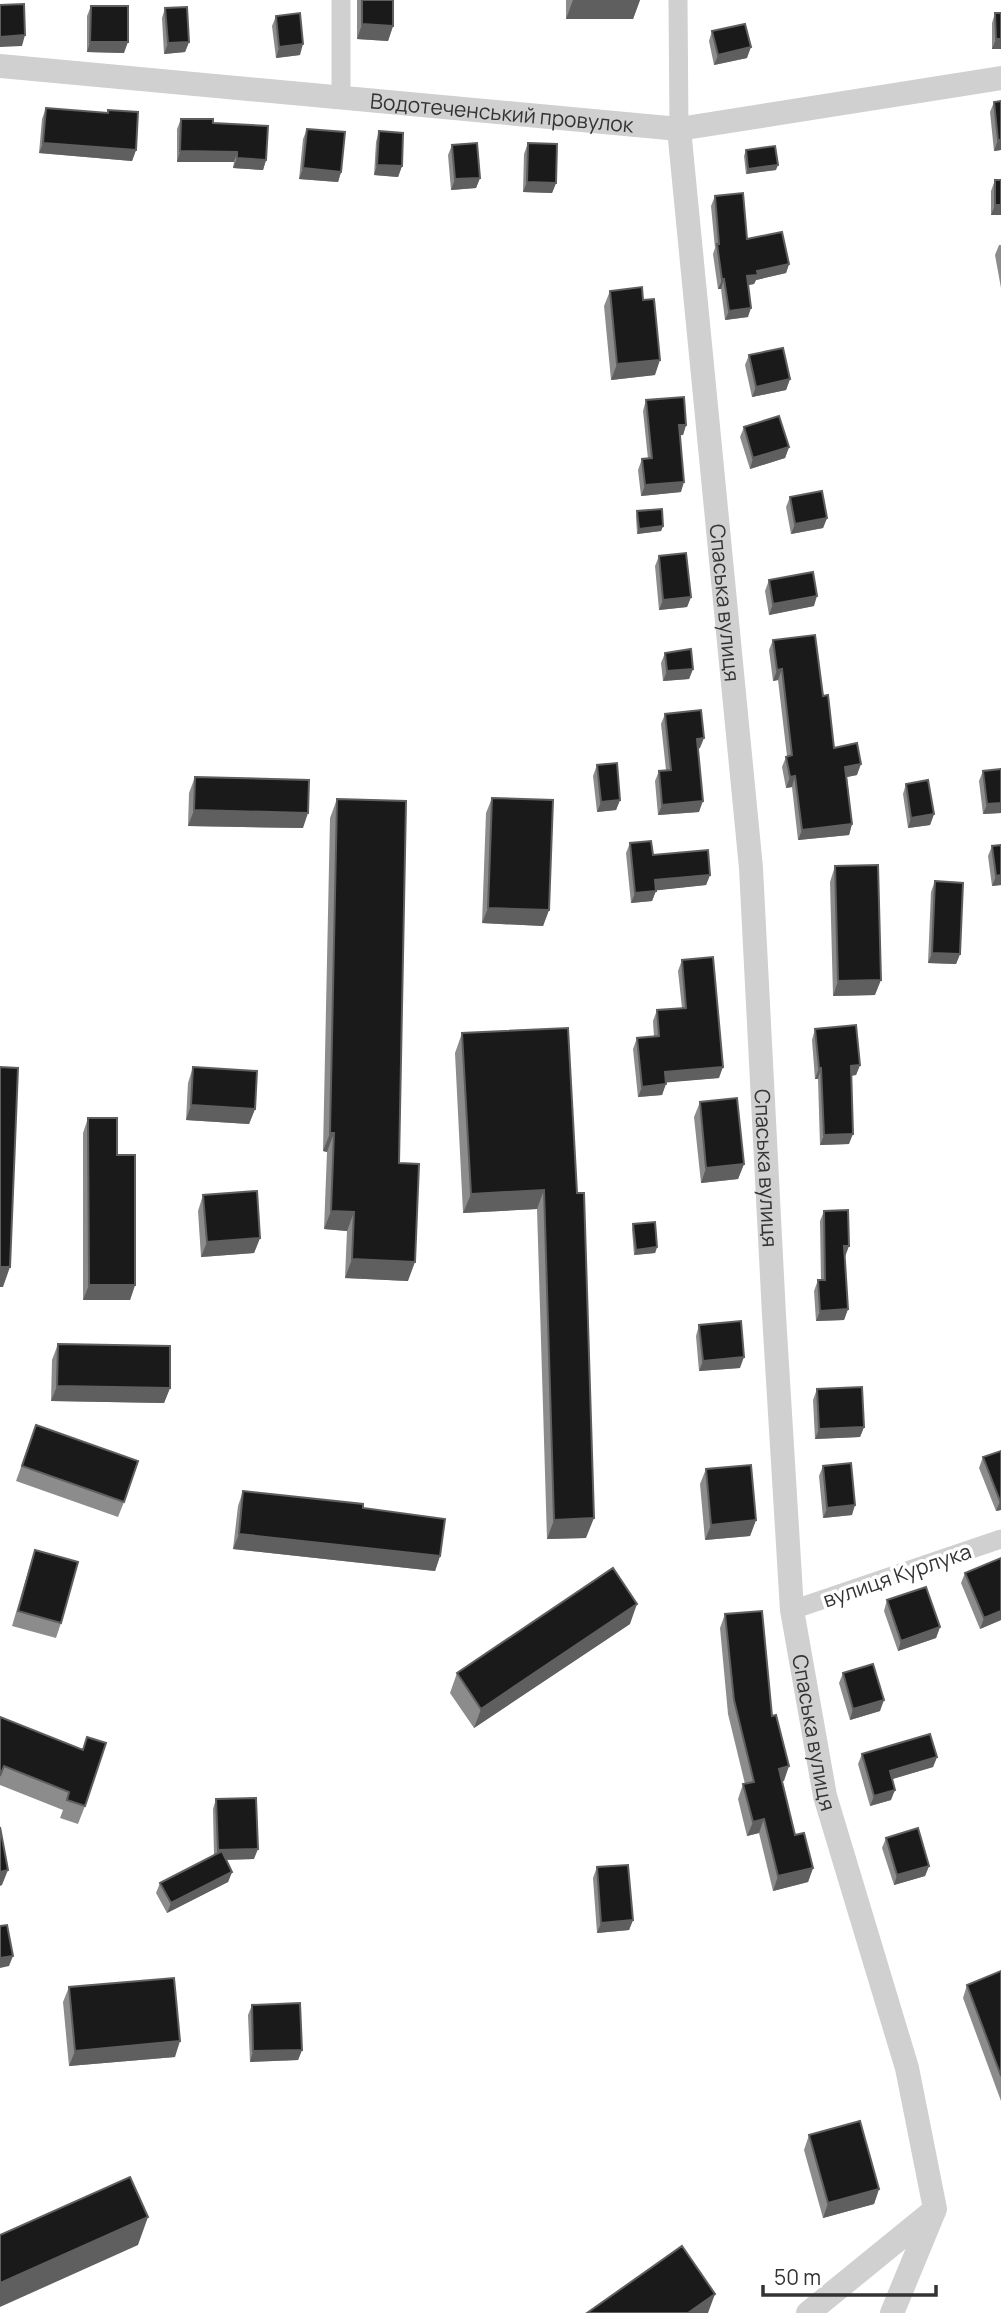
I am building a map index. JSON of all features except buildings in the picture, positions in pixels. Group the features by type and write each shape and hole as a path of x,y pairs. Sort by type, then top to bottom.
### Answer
{"street":[{"path":"341,0 341,97"},
{"name":"Спаська вулиця","path":"678,0 679,129 751,868 792,1610 825,1796 907,2068 935,2209"},
{"name":"Водотеченський провулок","path":"0,66 679,129 1001,78"},
{"name":"вулиця Курлука","path":"792,1610 1001,1539"},
{"path":"808,2313 935,2209"},
{"path":"892,2313 935,2209"}]}
